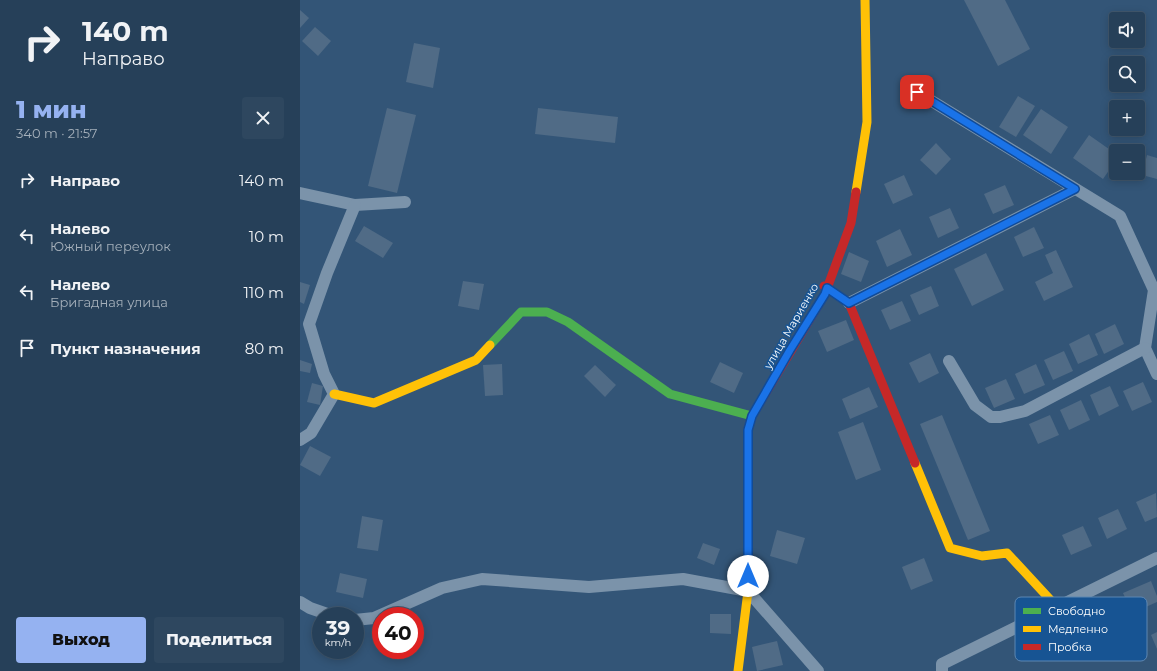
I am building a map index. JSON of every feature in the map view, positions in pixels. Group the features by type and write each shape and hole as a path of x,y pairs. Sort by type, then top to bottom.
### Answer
{"street":[{"name":"улица Мариенко","path":"738,671 748,591 748,430 752,416 790,350 825,294 826,287 851,224 866,122 865,0"},
{"path":"917,92 1120,216 1154,290 1145,348 1157,374"},
{"path":"849,303 1075,189"},
{"path":"300,193 354,205 405,202"},
{"path":"334,394 324,374 305,321 354,205"},
{"path":"826,287 849,303 950,548 982,556 1007,553 1048,597"},
{"path":"334,394 374,403 476,360 521,312 547,312 568,322 670,394 752,416"},
{"path":"949,361 975,405 991,416 1000,417 1025,411 1145,348"},
{"path":"300,440 311,433 334,394"},
{"path":"1077,597 1157,558"},
{"path":"364,619 374,618 442,588 482,580 589,587 683,579 748,591 818,671"},
{"path":"300,602 312,609"},
{"path":"942,671 942,664 1015,628"}],"building":[{"path":"964,0 1005,0 1030,49 998,66"},
{"path":"300,10 309,18 300,28"},
{"path":"315,27 331,41 318,56 302,41"},
{"path":"414,43 440,48 433,88 406,82"},
{"path":"1018,96 1035,106 1016,137 999,127"},
{"path":"387,108 416,115 397,193 368,186"},
{"path":"538,108 618,117 615,143 535,134"},
{"path":"1041,109 1068,127 1051,154 1023,135"},
{"path":"1089,135 1109,149 1109,170 1103,179 1073,158"},
{"path":"936,143 951,159 936,175 920,160"},
{"path":"1147,155 1157,158 1157,179 1145,176 1145,163"},
{"path":"904,175 913,195 893,204 884,184"},
{"path":"1005,185 1014,205 993,214 984,194"},
{"path":"950,208 959,228 938,238 929,217"},
{"path":"364,226 393,243 383,258 355,241"},
{"path":"1034,227 1044,248 1023,257 1014,237"},
{"path":"900,229 912,255 887,267 876,241"},
{"path":"1056,250 1073,287 1044,301 1035,282 1053,273 1045,255"},
{"path":"849,252 869,261 861,282 841,274"},
{"path":"986,253 1004,290 972,306 954,269"},
{"path":"463,281 484,284 479,310 458,306"},
{"path":"300,282 310,285 304,304 300,302"},
{"path":"931,286 939,306 919,315 910,295"},
{"path":"902,301 911,321 890,330 881,310"},
{"path":"846,320 854,340 827,352 818,331"},
{"path":"1115,324 1124,344 1104,354 1095,334"},
{"path":"1089,334 1098,355 1078,364 1069,344"},
{"path":"1064,351 1073,371 1053,380 1044,360"},
{"path":"930,353 939,373 919,383 909,363"},
{"path":"300,360 312,364 310,373 300,371"},
{"path":"720,362 743,373 734,393 710,382"},
{"path":"502,364 503,395 485,396 483,365"},
{"path":"1036,364 1045,385 1024,394 1015,374"},
{"path":"595,365 616,385 605,397 584,376"},
{"path":"1006,379 1015,399 994,408 985,388"},
{"path":"1143,382 1152,402 1132,411 1123,391"},
{"path":"312,383 323,386 320,405 307,402"},
{"path":"1110,386 1119,406 1099,416 1090,395"},
{"path":"869,387 878,407 850,419 842,399"},
{"path":"1081,400 1090,420 1069,430 1060,410"},
{"path":"942,415 990,531 968,540 920,424"},
{"path":"1050,415 1059,435 1038,444 1029,424"},
{"path":"863,422 881,470 856,480 838,432"},
{"path":"310,446 331,457 320,476 300,465"},
{"path":"1156,493 1157,517 1145,522 1136,502"},
{"path":"1118,509 1127,529 1107,539 1098,518"},
{"path":"362,516 383,520 378,551 357,548"},
{"path":"1083,526 1092,546 1071,555 1062,535"},
{"path":"777,530 805,538 797,564 770,556"},
{"path":"703,543 720,549 714,565 697,558"},
{"path":"924,558 933,581 911,590 902,567"},
{"path":"340,573 367,579 363,598 336,592"},
{"path":"1151,581 1157,596 1157,602 1147,606 1147,597 1125,597 1123,593"},
{"path":"710,614 731,614 731,634 710,633"},
{"path":"1157,632 1157,649 1151,635"},
{"path":"777,641 783,665 757,671 752,647"}],"traffic: fast":[{"path":"490,345 521,312 547,312 568,322 670,394 752,416"}],"traffic: slow":[{"path":"856,192 867,122 865,0"},
{"path":"334,394 374,403 476,360 490,345"},
{"path":"738,671 748,591 748,462"},
{"path":"915,463 950,548 982,556 1007,553 1048,597"}],"traffic: jam":[{"path":"748,462 748,430 752,416 825,294 851,223 856,192"},
{"path":"824,286 849,303 915,463"}],"route":[{"path":"748,576 748,430 752,416 790,350 825,294 827,288 849,303 1075,189 917,92"}]}
